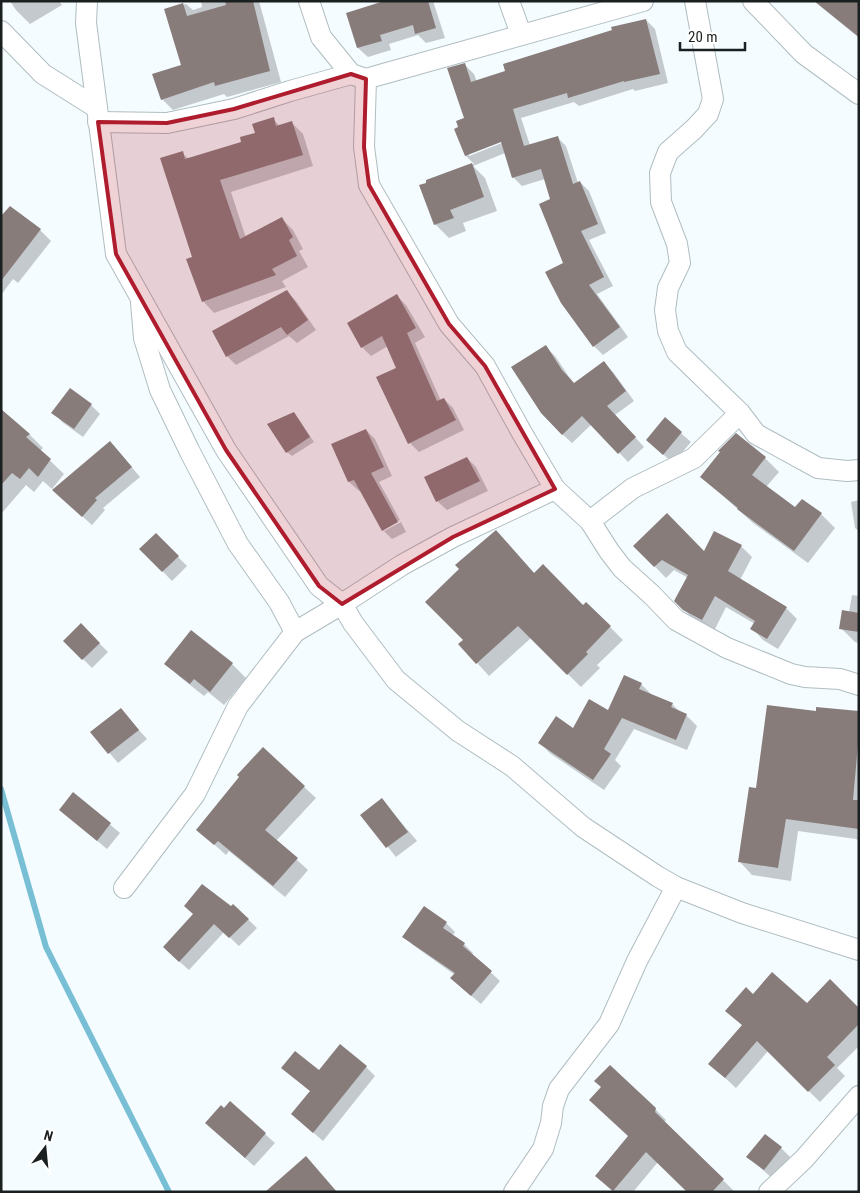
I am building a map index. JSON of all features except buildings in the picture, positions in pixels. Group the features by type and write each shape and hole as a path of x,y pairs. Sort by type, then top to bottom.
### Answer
{"street":[{"path":"87,1 86,23 116,254 226,450 319,586 342,604 353,623 396,680 458,731 512,766 583,827 676,887 742,913 859,950"},
{"path":"309,1 321,37 358,76 369,185 449,324 485,366 554,489 590,521 622,568 676,620 727,648 792,674 805,677 840,679 859,685"},
{"path":"509,1 521,34"},
{"path":"1,31 43,74 97,115 167,123 234,109 290,91 358,76 643,1"},
{"path":"695,1 714,99 708,114 668,152 660,173 661,202 677,244 680,263 668,288 665,310 668,331 677,352 740,413 756,434 818,468 847,471 859,470"},
{"path":"753,1 804,54 859,94"},
{"path":"140,296 144,338 160,390 238,544 279,602 295,632"},
{"path":"590,521 633,488 694,458 740,413"},
{"path":"124,888 196,794 238,706 295,632 402,565 453,537 554,489"},
{"path":"514,1192 543,1149 559,1089 609,1024 637,960 676,887"},
{"path":"769,1192 804,1159 859,1096"}],"highlighted area":[{"path":"351,74 366,79 364,147 369,185 449,324 485,366 555,489 453,537 342,604 319,586 226,450 116,254 98,122 167,123 234,109"}],"waterway":[{"path":"1,789 46,947 169,1192"}]}
